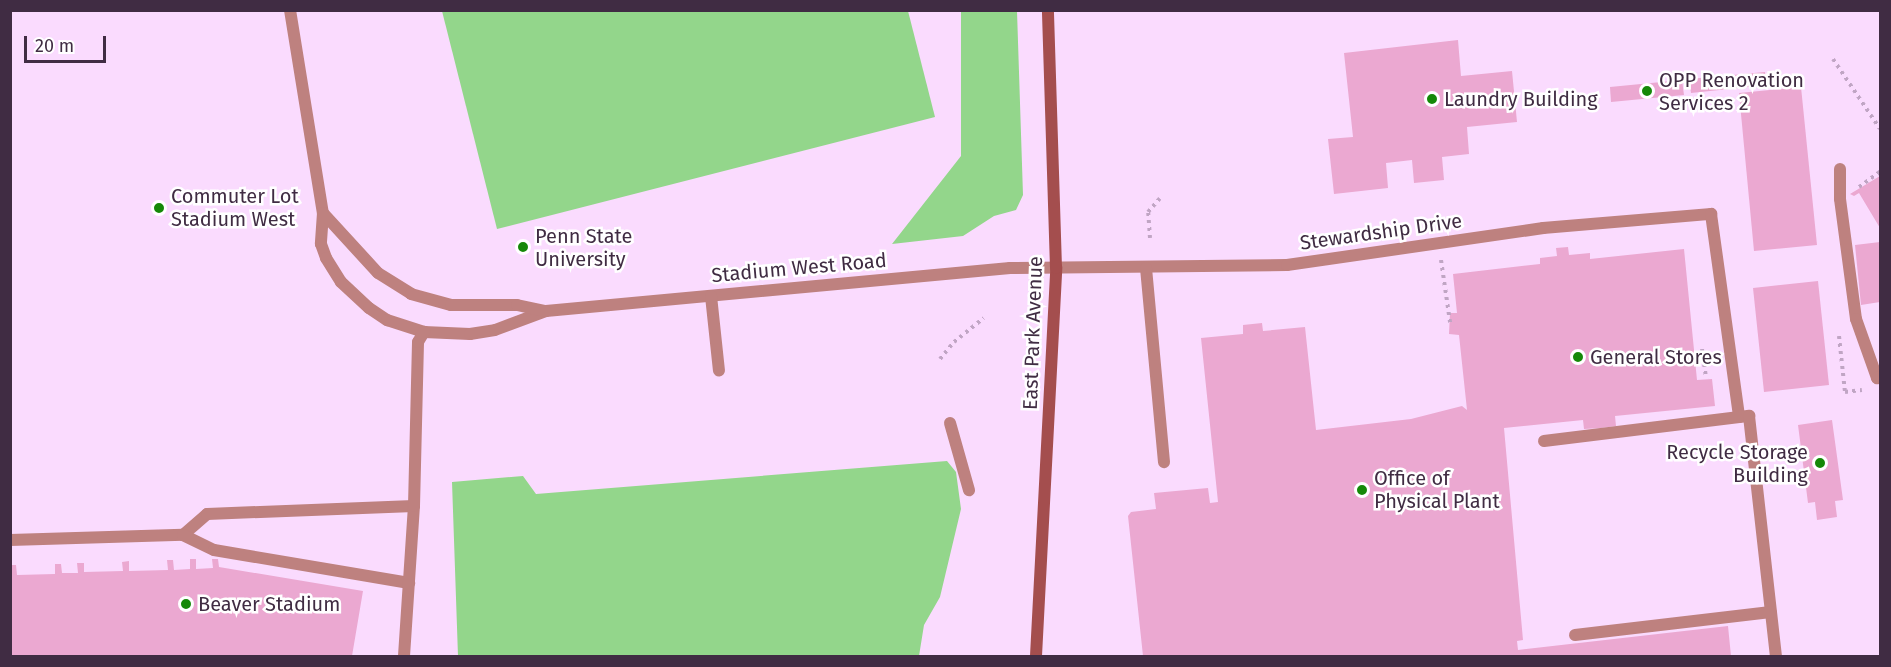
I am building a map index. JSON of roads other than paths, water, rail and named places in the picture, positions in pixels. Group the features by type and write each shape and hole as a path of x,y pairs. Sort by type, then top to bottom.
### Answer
{"main road":[{"name":"East Park Avenue","path":"1036,657 1056,268 1048,10"}],"lane":[{"path":"290,10 323,213 321,244 341,282 387,320 424,332 487,332 546,311"},
{"path":"1840,169 1840,199 1856,319 1879,377"},
{"path":"323,213 378,273 411,294 452,305 517,305 546,311"},
{"name":"Stewardship Drive","path":"1056,268 1287,265 1543,228 1711,214 1739,417"},
{"name":"Stadium West Road","path":"546,311 1010,267 1056,268"},
{"path":"1146,268 1164,462"},
{"path":"711,296 719,371"},
{"path":"404,657 414,506 418,342 424,332"},
{"path":"1544,441 1749,416 1776,657"},
{"path":"950,423 969,490"},
{"path":"183,534 207,514 414,506"},
{"path":"10,540 183,534 214,550 409,583"},
{"path":"1575,635 1771,612"}],"place":[{"name":"OPP Renovation Services 2","path":"1647,91"},
{"name":"Laundry Building","path":"1432,99"},
{"name":"Commuter Lot Stadium West","path":"159,208"},
{"name":"Penn State University","path":"523,247"},
{"name":"General Stores","path":"1578,357"},
{"name":"Recycle Storage Building","path":"1820,463"},
{"name":"Office of Physical Plant","path":"1362,490"},
{"name":"Beaver Stadium","path":"186,604"}]}
